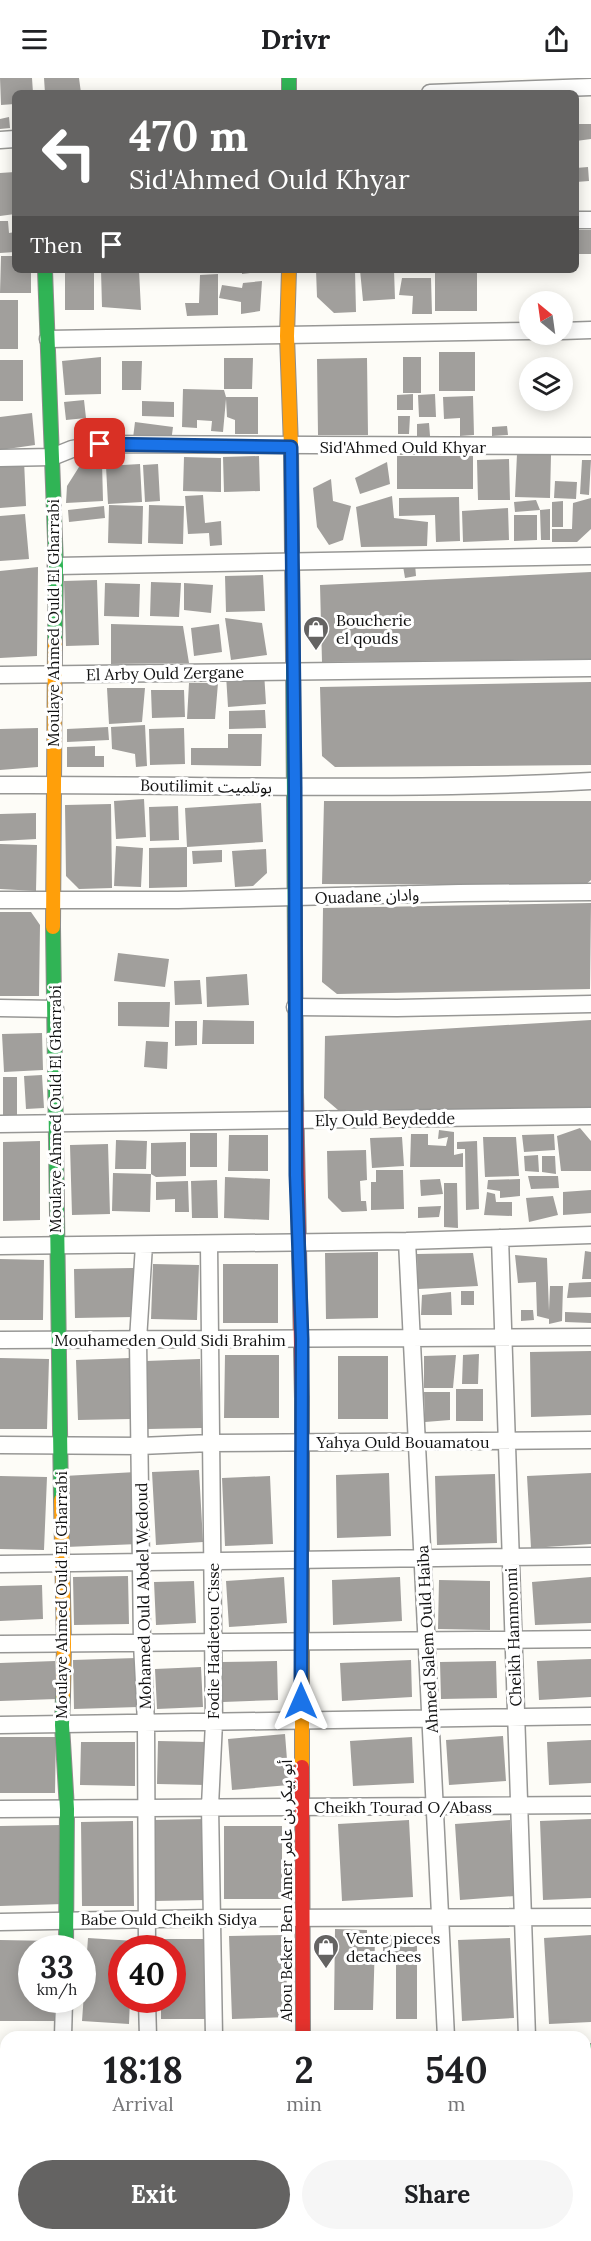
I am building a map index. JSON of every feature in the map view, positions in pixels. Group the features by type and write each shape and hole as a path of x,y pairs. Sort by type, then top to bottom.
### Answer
{"street":[{"path":"444,90 471,84 591,87"},
{"name":"Moulaye Ahmed Ould El Gharrabi","path":"45,273 56,566 52,899 64,1644 62,1725 67,1809 66,1935"},
{"name":"Abou Beker Ben Amer أبو بيكر بن عامر","path":"289,273 287,336 294,671 296,1120 302,1339 303,2031"},
{"path":"573,331 591,330"},
{"path":"48,339 519,332"},
{"name":"Sid'Ahmed Ould Khyar","path":"0,458 52,457 72,448 100,444 291,447 591,446"},
{"path":"56,566 591,556"},
{"name":"El Arby Ould Zergane","path":"0,675 591,668"},
{"name":"Boutilimit بوتلميت","path":"0,785 295,787 591,782"},
{"name":"Ouadane وادان","path":"0,900 295,898 591,892"},
{"path":"295,1007 397,1008 591,1004"},
{"path":"0,1008 55,1009"},
{"name":"Ely Ould Beydedde","path":"0,1124 591,1116"},
{"path":"0,1246 209,1245 591,1235"},
{"name":"Cheikh Hammonni","path":"500,1238 527,2031"},
{"name":"Ahmed Salem Ould Haiba","path":"407,1241 446,2031"},
{"name":"Mohamed Ould Abdel Wedoud","path":"144,1245 138,1340 142,1643 146,1723 147,1935"},
{"name":"Fodie Hadietou Cisse","path":"209,1245 214,1722 210,1806 214,2031"},
{"name":"Mouhameden Ould Sidi Brahim","path":"0,1340 591,1337"},
{"name":"Yahya Ould Bouamatou","path":"0,1445 140,1446 211,1443 591,1440"},
{"path":"0,1564 591,1556"},
{"path":"0,1644 591,1639"},
{"path":"0,1725 591,1716"},
{"name":"Cheikh Tourad O/Abass","path":"0,1809 591,1805"},
{"name":"Babe Ould Cheikh Sidya","path":"0,1922 213,1918 591,1917"},
{"path":"63,2031 64,2013"},
{"path":"147,2013 148,2031"}],"building":[{"path":"0,78 32,78 33,90 12,90 12,104 1,105"},
{"path":"44,78 79,78 81,90 45,90"},
{"path":"9,117 10,128 0,129 0,119"},
{"path":"579,124 591,124 591,139 579,141"},
{"path":"588,167 589,181 579,182 579,168"},
{"path":"12,172 12,214 0,216 0,173"},
{"path":"0,221 8,221 9,233 12,232 12,252 0,253"},
{"path":"579,230 591,230 591,254 579,254"},
{"path":"1,256 12,256 12,273 31,273 31,293 0,293"},
{"path":"65,273 94,273 94,310 65,310"},
{"path":"101,273 139,273 141,310 102,307"},
{"path":"316,273 355,273 356,312 334,313 317,297"},
{"path":"360,273 394,273 395,299 363,301"},
{"path":"435,273 477,273 477,311 435,311"},
{"path":"218,274 218,315 187,316 185,303 199,303 200,275"},
{"path":"402,278 431,278 432,314 412,314 413,296 399,295"},
{"path":"262,281 260,311 241,314 241,302 219,298 222,285 242,288 243,283"},
{"path":"0,300 18,300 18,349 0,349"},
{"path":"439,352 475,352 475,391 439,391"},
{"path":"101,357 101,394 65,395 62,361"},
{"path":"403,357 421,357 421,393 403,393"},
{"path":"224,358 253,358 252,389 224,389"},
{"path":"367,358 368,435 318,435 317,359"},
{"path":"0,360 23,360 23,401 0,401"},
{"path":"122,361 142,361 141,390 122,390"},
{"path":"183,389 224,390 226,397 258,397 258,434 235,434 235,420 227,417 226,399 223,432 211,431 212,421 197,420 197,428 182,427"},
{"path":"413,394 413,410 397,410 397,395"},
{"path":"435,394 436,417 419,417 418,395"},
{"path":"473,396 474,435 460,436 460,418 444,419 443,397"},
{"path":"84,400 86,418 66,420 64,402"},
{"path":"142,401 174,402 174,417 142,416"},
{"path":"32,413 35,445 0,450 0,417"},
{"path":"398,416 410,416 409,434 398,434"},
{"path":"135,422 173,427 171,442 133,438"},
{"path":"93,423 95,437 78,439 77,425"},
{"path":"429,423 430,436 417,436 417,424"},
{"path":"507,426 508,435 492,436 492,427"},
{"path":"517,454 551,455 550,498 515,497"},
{"path":"259,456 260,491 224,492 223,457"},
{"path":"397,456 473,456 473,489 397,489"},
{"path":"184,457 221,458 221,492 183,491"},
{"path":"509,459 510,500 478,500 477,460"},
{"path":"24,460 26,506 0,508 0,461"},
{"path":"582,460 591,460 589,495 580,494"},
{"path":"102,462 103,501 66,503 67,486 79,467"},
{"path":"387,462 390,484 360,494 355,478"},
{"path":"140,464 142,502 108,504 106,466"},
{"path":"158,464 160,501 145,502 143,465"},
{"path":"331,479 333,501 351,506 343,540 329,545 317,527 313,488"},
{"path":"555,481 577,482 576,499 554,498"},
{"path":"203,495 205,523 221,521 222,545 210,546 209,533 188,534 185,496"},
{"path":"392,496 394,518 428,522 427,546 361,547 356,507"},
{"path":"459,497 460,541 436,542 435,515 399,516 399,498"},
{"path":"591,498 591,529 577,542 552,542 552,529 572,529 573,503"},
{"path":"536,500 540,510 515,512 514,502"},
{"path":"563,501 563,527 552,527 552,502"},
{"path":"109,505 143,506 142,544 108,543"},
{"path":"149,505 184,506 183,544 148,543"},
{"path":"104,506 105,518 69,522 68,510"},
{"path":"508,508 509,540 463,542 462,511"},
{"path":"550,509 550,540 541,540 540,510"},
{"path":"25,514 29,559 0,561 0,516"},
{"path":"514,515 537,515 537,540 514,541"},
{"path":"415,564 416,576 405,578 403,566"},
{"path":"38,567 37,656 0,658 0,571"},
{"path":"591,572 591,659 322,662 320,585"},
{"path":"263,575 265,611 226,612 225,576"},
{"path":"97,580 99,645 66,646 64,581"},
{"path":"151,582 181,583 179,617 150,616"},
{"path":"105,583 140,584 139,617 104,616"},
{"path":"184,583 213,585 211,613 184,610"},
{"path":"225,618 262,623 267,655 231,660"},
{"path":"111,624 183,626 189,663 111,664"},
{"path":"219,624 222,652 194,656 191,628"},
{"path":"264,672 266,704 228,707 226,675"},
{"path":"591,682 591,765 335,767 322,756 320,687"},
{"path":"189,683 218,683 215,719 187,719"},
{"path":"107,688 145,688 142,722 109,724"},
{"path":"151,690 184,690 185,717 152,718"},
{"path":"265,710 266,728 229,729 229,711"},
{"path":"145,725 147,766 136,767 135,754 112,749 111,727"},
{"path":"108,727 109,740 67,742 67,729"},
{"path":"38,728 38,767 0,770 0,729"},
{"path":"184,728 185,764 150,765 149,729"},
{"path":"228,734 262,734 261,766 191,765 191,748 228,748"},
{"path":"95,746 95,756 104,756 104,767 67,767 67,747"},
{"path":"144,799 146,837 116,839 114,801"},
{"path":"324,801 591,801 591,880 585,885 322,884"},
{"path":"261,803 263,842 187,847 185,808"},
{"path":"111,804 112,888 79,889 66,876 65,805"},
{"path":"178,806 179,840 150,841 149,807"},
{"path":"36,813 36,839 0,841 0,814"},
{"path":"0,844 37,845 36,891 0,889"},
{"path":"116,846 143,848 141,887 114,886"},
{"path":"187,847 187,887 149,888 149,848"},
{"path":"266,849 267,873 253,886 235,887 232,851"},
{"path":"222,850 222,862 193,864 192,851"},
{"path":"591,903 590,989 337,994 322,982 323,908"},
{"path":"0,912 31,912 40,925 39,996 0,996"},
{"path":"118,953 169,959 165,987 114,981"},
{"path":"247,974 249,1005 207,1007 206,977"},
{"path":"200,980 202,1004 175,1005 174,981"},
{"path":"118,1002 170,1002 169,1027 118,1026"},
{"path":"203,1020 254,1021 254,1044 202,1044"},
{"path":"591,1020 591,1109 338,1110 324,1098 325,1036"},
{"path":"175,1021 197,1021 197,1045 175,1046"},
{"path":"42,1033 43,1070 4,1072 2,1034"},
{"path":"146,1041 168,1042 167,1069 144,1067"},
{"path":"42,1075 44,1108 26,1109 24,1076"},
{"path":"3,1077 17,1077 17,1116 3,1116"},
{"path":"580,1128 591,1141 591,1171 561,1171 557,1136"},
{"path":"439,1130 454,1132 454,1155 463,1153 463,1167 410,1167 411,1134 428,1134 428,1145 446,1146 448,1137 438,1139"},
{"path":"190,1133 217,1133 217,1167 190,1167"},
{"path":"554,1134 555,1150 524,1152 522,1135"},
{"path":"229,1135 268,1135 268,1171 228,1171"},
{"path":"402,1137 404,1166 372,1168 370,1138"},
{"path":"483,1137 516,1137 519,1176 485,1177"},
{"path":"116,1140 147,1141 146,1169 115,1169"},
{"path":"40,1141 40,1220 3,1221 3,1142"},
{"path":"477,1141 479,1209 466,1210 465,1149 457,1149 457,1142"},
{"path":"186,1142 186,1176 156,1177 151,1174 151,1143"},
{"path":"108,1144 110,1214 72,1215 70,1145"},
{"path":"366,1150 367,1180 360,1181 361,1201 366,1201 367,1211 342,1212 328,1198 327,1151"},
{"path":"538,1155 539,1172 525,1171 524,1156"},
{"path":"542,1156 555,1156 556,1174 542,1172"},
{"path":"376,1170 403,1170 404,1209 371,1210 371,1182 376,1182"},
{"path":"113,1173 151,1174 150,1212 112,1211"},
{"path":"528,1176 558,1176 559,1188 531,1189"},
{"path":"225,1177 270,1179 269,1220 224,1218"},
{"path":"440,1179 443,1194 421,1196 420,1180"},
{"path":"520,1179 520,1196 500,1198 500,1191 487,1189 488,1180"},
{"path":"217,1180 218,1218 192,1218 191,1181"},
{"path":"188,1181 189,1212 175,1212 175,1199 156,1200 156,1182"},
{"path":"444,1183 457,1183 458,1228 444,1227"},
{"path":"591,1190 591,1213 563,1215 563,1192"},
{"path":"487,1192 495,1194 496,1202 512,1202 512,1216 484,1215"},
{"path":"553,1196 558,1215 529,1222 526,1198"},
{"path":"441,1206 439,1217 418,1218 418,1207"},
{"path":"585,1251 591,1252 591,1279 582,1279"},
{"path":"378,1252 378,1318 326,1319 325,1253"},
{"path":"473,1253 478,1286 418,1289 417,1254"},
{"path":"515,1255 547,1258 549,1311 550,1286 563,1286 562,1321 549,1324 549,1319 537,1316 536,1282 518,1283"},
{"path":"0,1259 44,1260 43,1320 0,1320"},
{"path":"153,1264 199,1265 197,1320 151,1319"},
{"path":"223,1264 278,1264 278,1323 223,1323"},
{"path":"133,1268 134,1317 75,1318 74,1269"},
{"path":"591,1282 591,1297 567,1298 569,1283"},
{"path":"461,1291 474,1291 474,1305 461,1305"},
{"path":"451,1292 452,1315 421,1315 422,1295"},
{"path":"521,1310 533,1310 534,1320 521,1321"},
{"path":"565,1312 591,1313 591,1323 565,1322"},
{"path":"591,1351 591,1415 531,1417 530,1352"},
{"path":"479,1354 478,1384 462,1384 463,1355"},
{"path":"225,1355 279,1355 279,1418 224,1418"},
{"path":"456,1355 453,1388 424,1388 424,1356"},
{"path":"338,1356 388,1356 388,1419 338,1419"},
{"path":"0,1358 49,1359 47,1429 0,1429"},
{"path":"130,1358 131,1419 78,1420 76,1360"},
{"path":"200,1359 202,1428 148,1429 146,1361"},
{"path":"456,1389 483,1389 483,1421 456,1421"},
{"path":"424,1392 450,1392 450,1420 425,1422"},
{"path":"199,1470 203,1542 156,1545 152,1472"},
{"path":"136,1472 138,1544 66,1547 64,1476"},
{"path":"389,1473 391,1536 337,1538 336,1475"},
{"path":"591,1473 591,1544 531,1548 527,1476"},
{"path":"495,1474 497,1543 437,1545 435,1476"},
{"path":"0,1476 47,1477 44,1550 0,1549"},
{"path":"270,1476 273,1544 225,1546 222,1478"},
{"path":"128,1576 129,1624 74,1625 73,1577"},
{"path":"284,1577 287,1623 229,1627 226,1581"},
{"path":"400,1577 402,1621 333,1625 332,1580"},
{"path":"591,1577 591,1623 535,1625 532,1582"},
{"path":"439,1580 490,1581 490,1630 438,1629"},
{"path":"194,1581 196,1623 156,1625 154,1582"},
{"path":"42,1585 43,1619 0,1621 0,1586"},
{"path":"136,1658 138,1707 74,1709 73,1660"},
{"path":"591,1659 591,1697 539,1700 537,1661"},
{"path":"411,1660 412,1697 342,1701 340,1663"},
{"path":"55,1661 56,1699 0,1701 0,1663"},
{"path":"277,1661 278,1700 223,1702 222,1662"},
{"path":"496,1661 497,1698 441,1699 440,1662"},
{"path":"201,1667 203,1707 157,1709 155,1669"},
{"path":"285,1734 289,1785 232,1790 228,1739"},
{"path":"503,1736 506,1781 449,1785 446,1740"},
{"path":"0,1737 56,1737 55,1793 0,1793"},
{"path":"412,1737 414,1783 353,1786 350,1741"},
{"path":"591,1740 591,1783 549,1785 547,1742"},
{"path":"158,1741 207,1742 206,1785 157,1784"},
{"path":"81,1742 135,1742 135,1786 80,1785"},
{"path":"207,1819 207,1900 154,1901 153,1820"},
{"path":"591,1819 591,1898 543,1900 540,1821"},
{"path":"409,1820 413,1897 342,1901 338,1824"},
{"path":"510,1820 515,1896 460,1900 455,1824"},
{"path":"133,1821 134,1906 82,1906 81,1822"},
{"path":"62,1825 63,1904 0,1906 0,1826"},
{"path":"224,1826 282,1826 282,1899 224,1899"},
{"path":"335,1929 367,1930 367,1940 375,1940 373,2010 334,2010"},
{"path":"285,1935 288,2017 232,2019 229,1936"},
{"path":"383,1935 417,1935 417,2019 396,2019 396,1957 383,1957"},
{"path":"591,1935 591,2022 549,2024 544,1938"},
{"path":"510,1938 514,2018 462,2021 458,1940"},
{"path":"96,1939 108,1939 108,2013 129,2013 129,2024 82,2021 83,2013 96,2013"},
{"path":"186,1939 209,1939 208,2019 161,2019 161,2013 186,2013"},
{"path":"0,1940 18,1940 18,2013 54,2013 54,2021 0,2021"}],"traffic: fast":[{"path":"289,78 289,90"},
{"path":"45,273 56,566 55,642"},
{"path":"293,658 296,1092"},
{"path":"53,927 61,1500"},
{"path":"63,1695 62,1725 67,1809 66,1935"}],"traffic: slow":[{"path":"289,273 287,336 291,447 293,658"},
{"path":"53,927 55,642"},
{"path":"302,1399 302,1767"},
{"path":"61,1500 63,1695"}],"traffic: jam":[{"path":"296,1092 302,1399"},
{"path":"302,1767 303,2031"}],"place":[{"name":"Boucherie el qouds","path":"316,652"},
{"name":"Vente pieces detachees","path":"326,1970"}],"route":[{"path":"100,444 291,447 296,1175 302,1339 301,1701"}]}
